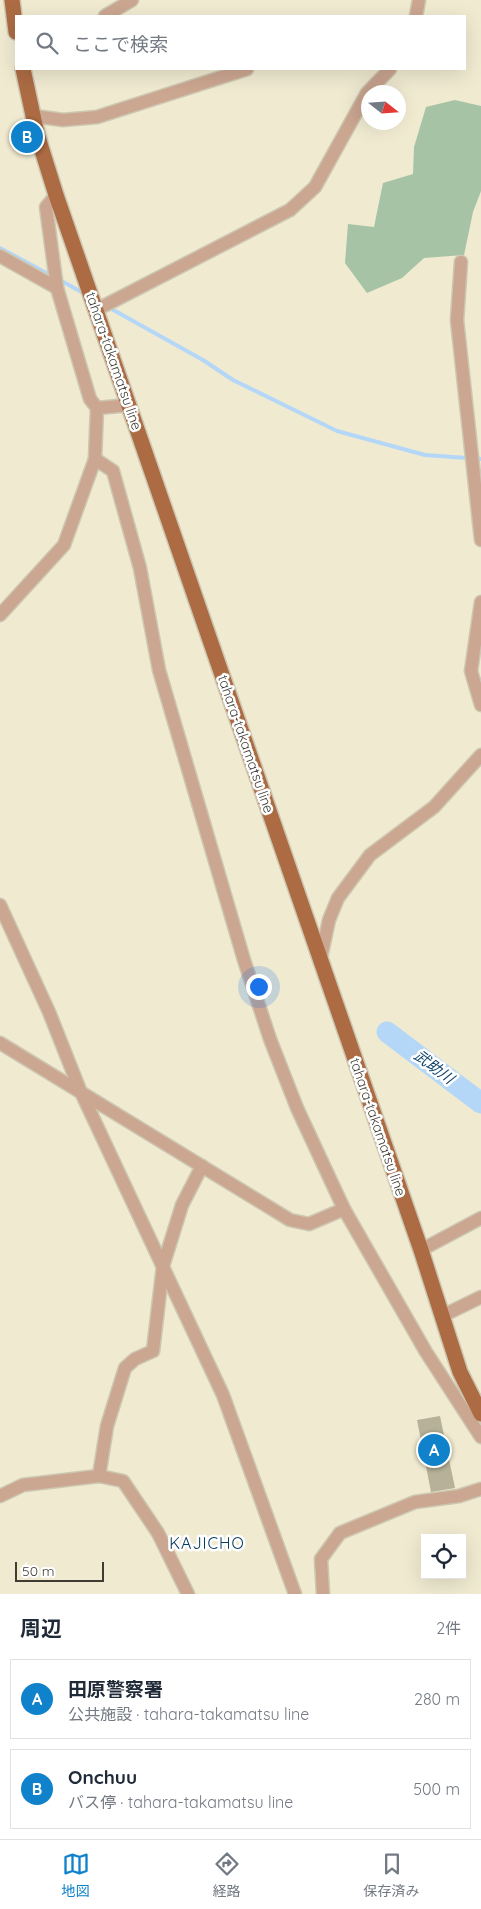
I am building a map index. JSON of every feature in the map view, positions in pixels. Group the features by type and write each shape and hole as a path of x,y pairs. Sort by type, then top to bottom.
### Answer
{"main road":[{"path":"12,0 15,24"},
{"name":"tahara-takamatsu line","path":"23,70 56,194 130,404 480,1426"}],"street":[{"path":"107,15 132,0"},
{"path":"416,15 419,0"},
{"path":"34,116 63,120 97,117 244,70"},
{"path":"96,310 290,210 315,187 367,93 389,70"},
{"path":"0,615 64,545 95,459 97,408 90,400 57,288 46,207 56,194"},
{"path":"0,256 57,288"},
{"path":"461,262 456,320 481,540"},
{"path":"97,408 130,404"},
{"path":"95,459 113,471 140,568 159,670 244,960 270,1039 297,1108 344,1209 426,1352 480,1426"},
{"path":"481,602 472,671 481,705"},
{"path":"320,963 329,920 338,898 370,855 434,807 481,755"},
{"path":"0,905 49,1012 80,1090 223,1395 295,1594"},
{"path":"0,1043 80,1090 290,1220 309,1224 344,1209"},
{"path":"99,1476 107,1426 125,1368 135,1359 153,1352 164,1266 182,1204 202,1166"},
{"path":"421,1250 481,1218"},
{"path":"442,1316 481,1297"},
{"path":"0,1496 23,1485 99,1476 123,1481 158,1533 188,1594"},
{"path":"323,1594 321,1558 340,1533 415,1502 459,1496 481,1489"}],"green space":[{"path":"455,100 481,106 481,191 473,212 464,255 424,258 402,278 367,293 345,263 348,224 374,227 383,183 413,174 414,147 426,107"}],"building":[{"path":"440,1416 455,1488 431,1492 417,1420"}],"waterway":[{"path":"0,248 52,276"},
{"path":"58,279 85,294"},
{"path":"108,307 203,360 233,380 337,431 425,455 481,459"},
{"name":"武助川","path":"387,1032 481,1103"}],"place":[{"name":"Onchuu","path":"27,137"},
{"name":"田原警察署","path":"434,1450"}],"district":[{"name":"KAJICHO","path":"207,1543"}]}
